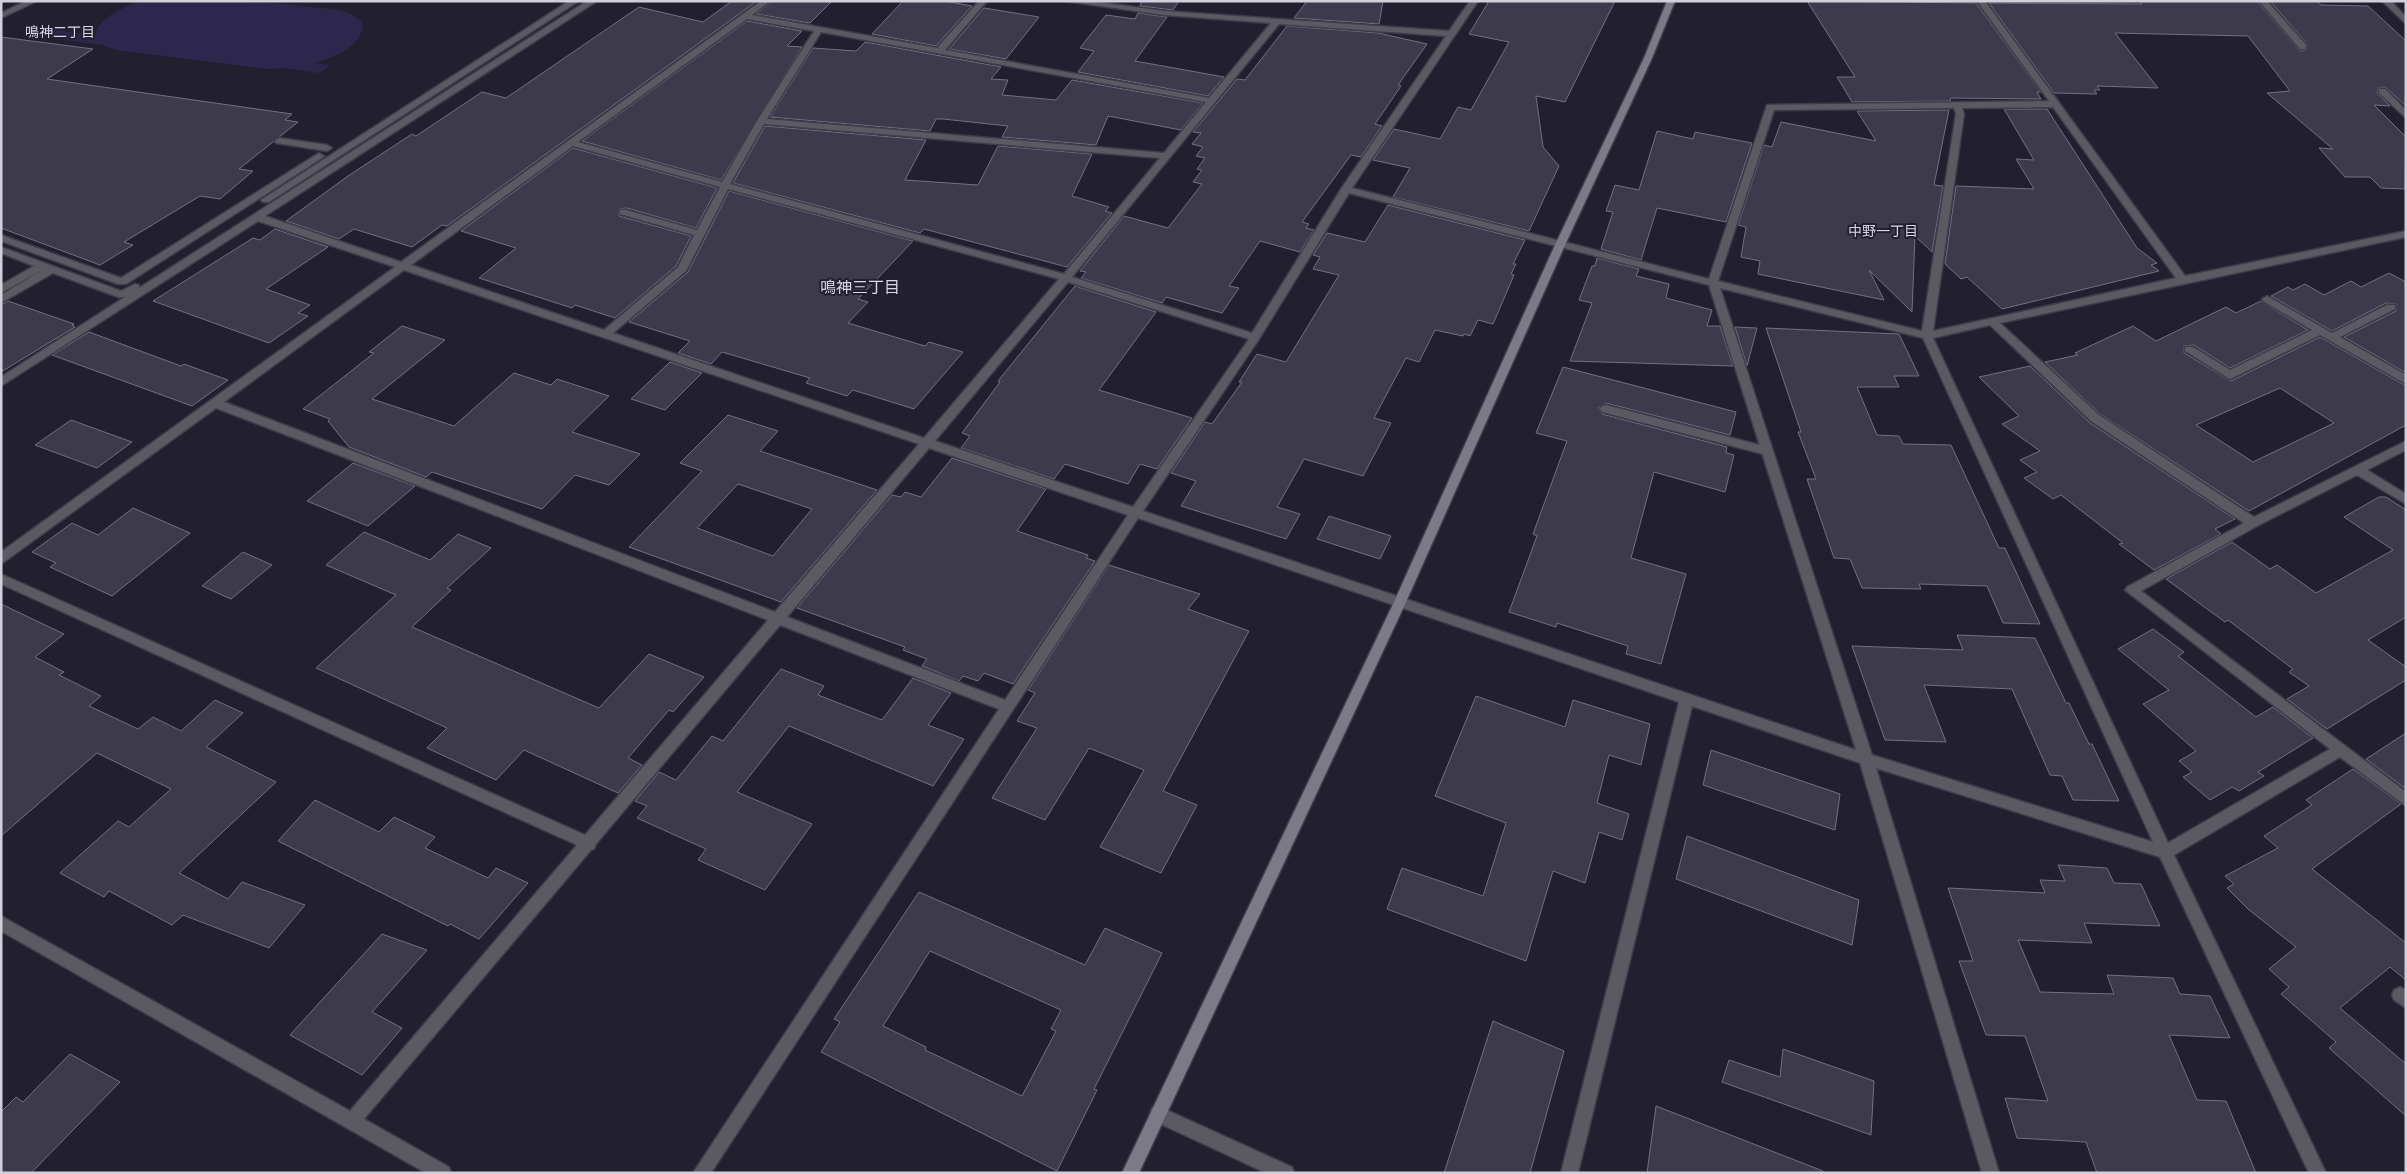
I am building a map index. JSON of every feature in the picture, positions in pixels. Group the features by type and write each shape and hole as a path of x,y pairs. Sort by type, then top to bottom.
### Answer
{"street":[{"path":"1,10 21,1"},
{"path":"1,16 33,1"},
{"path":"1,238 122,282 562,1"},
{"path":"1,250 122,295 575,1"},
{"path":"1,382 593,1"},
{"path":"1,559 404,267 570,143 766,1"},
{"path":"939,51 983,1"},
{"path":"1069,1 1164,13 1452,34"},
{"path":"701,1173 1135,512 1255,337 1346,189 1474,1"},
{"path":"1130,1173 1400,602 1560,245 1648,58 1671,1"},
{"path":"1981,1 2182,280"},
{"path":"2263,1 2303,47"},
{"path":"2386,1 2406,22"},
{"path":"746,16 1212,101"},
{"path":"352,1120 780,618 925,443 1066,278 1278,20"},
{"path":"605,335 682,269 725,185 819,29"},
{"path":"2382,91 2406,115"},
{"path":"1991,1173 1866,759 1713,282 1770,107 2057,104"},
{"path":"1957,105 1960,114 1927,336 2165,852 2318,1173"},
{"path":"762,121 1166,156"},
{"path":"279,141 328,148"},
{"path":"570,143 1066,278 1255,337"},
{"path":"1346,189 1560,245 1927,336 2182,280 2406,234"},
{"path":"623,212 700,234"},
{"path":"257,217 1866,759 2165,852 2341,750"},
{"path":"1,290 47,267"},
{"path":"1,300 47,267"},
{"path":"2267,299 2406,380"},
{"path":"2332,337 2391,308"},
{"path":"1993,322 2095,418 2252,524"},
{"path":"2188,349 2230,375 2321,330"},
{"path":"215,403 1008,707"},
{"path":"1606,409 1767,451"},
{"path":"2406,445 2252,524 2131,590 2406,800"},
{"path":"2358,470 2406,500"},
{"path":"1,579 589,844"},
{"path":"1569,1173 1687,698"},
{"path":"1,923 443,1173"},
{"path":"1158,1114 1286,1173"}],"shaded area":[{"path":"141,1 248,2 333,9 356,17 362,22 363,27 358,39 347,49 314,63 330,65 320,73 284,68 267,69 116,50 102,45 42,37 54,30 95,35 107,17 120,9"}],"building":[{"path":"732,1 757,1 447,226 442,225 412,247 354,229 339,239 286,221 348,176 412,134 416,136 482,92 506,98 639,7 703,22"},
{"path":"772,1 832,1 810,23 756,14"},
{"path":"903,1 945,1 972,6 936,46 872,34"},
{"path":"1142,1 1179,1 1173,10 1140,6"},
{"path":"1307,1 1383,1 1379,24 1294,18"},
{"path":"1489,1 1615,1 1565,102 1536,96 1543,147 1559,166 1529,231 1393,197 1410,168 1373,160 1394,129 1440,139 1458,107 1471,110 1509,42 1469,34"},
{"path":"1807,1 1976,3 2041,92 2037,92 2041,99 1951,98 1950,101 1852,102 1837,77 1855,77"},
{"path":"2139,1 2257,1 2300,51 2307,50 2307,44 2270,1 2317,1 2321,5 2368,6 2406,41 2406,106 2385,87 2378,88 2377,93 2390,106 2374,105 2406,137 2405,189 2381,188 2370,177 2345,177 2319,148 2333,149 2267,93 2290,91 2248,36 2115,33 2158,88 2097,86 2100,90 2094,90 2097,94 2054,93 1989,3 2142,4"},
{"path":"984,8 1039,17 1006,59 949,49"},
{"path":"1138,13 1167,17 1135,61 1224,77 1208,96 1078,72 1094,51 1080,48 1106,15 1135,19"},
{"path":"747,21 802,31 787,46 802,47 721,180 582,141"},
{"path":"1287,26 1378,33 1427,44 1398,85 1401,86 1375,124 1382,126 1361,157 1351,155 1302,222 1309,224 1306,228 1314,230 1300,252 1260,241 1229,286 1239,288 1222,313 1166,297 1162,303 1081,278 1086,272 1080,271 1124,216 1168,228 1202,184 1193,182 1202,170 1197,169 1205,158 1196,156 1203,147 1192,144 1201,133 1193,132 1237,79 1245,80"},
{"path":"1,37 93,49 47,79 292,114 285,120 298,122 239,169 253,171 220,199 200,196 124,242 133,245 100,265 1,228"},
{"path":"865,42 1001,67 991,79 1008,80 1002,95 1056,100 1072,80 1203,103 1181,130 1108,116 1096,145 1002,137 1008,126 943,119 936,119 930,131 770,117 813,48 856,51"},
{"path":"2004,109 2047,109 2137,248 2157,263 2151,265 2159,271 2002,309 1967,277 1961,279 1945,264 1956,186 2034,189 2016,159 2034,160"},
{"path":"1949,110 1934,185 1943,186 1932,252 1915,236 1912,312 1869,270 1884,300 1758,274 1760,261 1741,257 1746,227 1738,225 1764,145 1772,147 1781,122 1876,141 1857,111"},
{"path":"765,126 926,140 905,180 978,185 998,146 1092,154 1072,196 1109,207 1105,211 1112,213 1067,267 924,229 920,233 733,183"},
{"path":"1657,131 1693,139 1695,132 1752,143 1726,222 1657,208 1641,260 1601,249 1613,212 1606,211 1615,185 1639,190"},
{"path":"573,148 717,188 696,228 627,208 619,209 619,216 691,236 676,266 615,318 575,305 572,308 479,278 516,248 461,231"},
{"path":"729,191 913,241 858,299 868,302 848,323 925,346 929,342 963,352 914,409 853,390 847,396 806,383 810,378 722,352 711,364 678,353 690,341 629,322 688,272"},
{"path":"1388,205 1525,240 1513,264 1516,264 1511,274 1514,275 1493,324 1478,320 1470,336 1435,330 1419,362 1406,358 1374,418 1391,423 1363,476 1304,459 1277,507 1300,514 1286,539 1181,506 1196,481 1171,473 1205,422 1212,424 1242,382 1239,382 1257,354 1286,362 1339,275 1313,269 1320,257 1313,255 1327,233 1365,242"},
{"path":"275,229 328,247 266,289 310,305 298,313 308,316 269,343 153,301 253,238 260,240"},
{"path":"1597,258 1639,269 1636,276 1669,284 1666,298 1712,310 1707,326 1720,326 1733,366 1570,361 1592,303 1579,300"},
{"path":"2389,273 2406,282 2406,373 2344,337 2396,311 2396,304 2386,303 2332,331 2271,296 2288,287 2293,290 2305,284 2324,295 2351,281 2361,287"},
{"path":"1075,286 1156,312 1099,390 1192,418 1157,469 1140,464 1128,484 1065,464 1054,479 961,448 970,436 962,433 1000,382 998,381"},
{"path":"8,301 74,324 72,325 75,327 1,372 1,305"},
{"path":"2261,301 2308,330 2230,368 2194,345 2184,346 2184,353 2231,381 2320,337 2406,386 2406,425 2249,511 2100,414 2045,362 2078,355 2075,353 2133,326 2156,341 2226,307 2236,313","holes":["2280,388 2334,423 2253,462 2196,425"]},
{"path":"402,326 445,340 372,399 454,426 514,373 551,385 557,379 609,396 572,432 640,454 609,485 575,475 542,509 432,472 426,477 349,447 328,421 330,419 303,409 374,353 369,352"},
{"path":"1735,327 1757,328 1747,366"},
{"path":"1766,328 1899,334 1919,376 1894,376 1899,387 1857,387 1877,435 1899,436 1903,444 1951,445 1999,548 2005,548 2040,624 2003,623 1987,586 1919,584 1921,589 1862,588 1850,559 1834,558 1807,479 1816,479 1798,432 1801,432"},
{"path":"89,332 181,366 184,364 228,380 192,406 52,355"},
{"path":"670,362 702,373 665,410 631,399"},
{"path":"2030,366 2090,423 2235,519 2215,529 2221,534 2154,570 2119,544 2123,543 2061,495 2053,499 2024,478 2037,472 2020,460 2040,451 2002,424 2019,416 1979,377"},
{"path":"1563,367 1736,412 1730,435 1606,403 1598,408 1602,414 1727,447 1726,453 1734,455 1725,492 1654,472 1631,558 1686,574 1661,664 1626,654 1628,646 1557,623 1556,627 1509,612 1537,536 1533,534 1567,441 1536,433"},
{"path":"728,415 778,431 760,451 877,490 781,602 629,547 702,471 680,463","holes":["738,484 812,509 773,556 697,528"]},
{"path":"71,420 132,442 97,468 35,445"},
{"path":"952,458 1046,489 1017,531 1088,555 1086,558 1095,561 1013,684 984,673 978,681 963,676 959,681 922,666 927,659 903,650 905,647 797,608 892,495 901,497 905,492 921,497"},
{"path":"353,463 415,486 368,526 307,501"},
{"path":"2379,497 2386,497 2406,510 2406,617 2368,640 2406,667 2406,680 2327,729 2287,699 2309,686 2289,672 2293,669 2228,620 2225,622 2166,579 2232,542 2270,569 2277,565 2316,593 2393,550 2344,517"},
{"path":"133,508 190,533 112,596 50,567 56,563 32,552 72,523 98,535"},
{"path":"1329,516 1391,536 1380,559 1317,539"},
{"path":"364,532 430,560 458,534 491,548 447,588 451,590 412,627 599,708 649,654 704,677 673,712 669,710 628,758 642,765 618,793 524,750 496,780 427,748 447,728 316,668 396,595 326,565"},
{"path":"243,552 272,565 231,599 202,586"},
{"path":"1109,565 1200,594 1188,609 1249,631 1163,791 1197,805 1161,873 1100,847 1144,770 1089,748 1045,820 992,798 1037,728 1017,721 1035,693 1028,690"},
{"path":"1,604 64,634 35,657 64,672 59,675 101,696 89,706 138,729 153,717 181,731 215,700 243,713 206,747 276,782 179,873 228,899 242,882 305,905 269,948 183,915 172,925 109,891 104,897 60,873 118,821 129,827 171,789 97,753 1,836"},
{"path":"2153,629 2184,652 2178,656 2256,717 2273,707 2313,738 2258,772 2264,776 2239,791 2232,787 2210,800 2183,777 2192,772 2179,761 2196,751 2143,704 2169,690 2118,649"},
{"path":"1957,635 2035,638 2066,703 2069,703 2089,744 2092,744 2119,801 2073,800 2062,776 2050,775 2012,689 1924,685 1946,742 1885,740 1852,646 1963,650"},
{"path":"781,669 824,686 818,695 882,720 913,678 951,693 928,725 964,739 933,786 789,726 737,792 812,824 765,890 698,860 706,849 637,818 647,806 635,801 659,772 676,780 712,736 723,741"},
{"path":"1476,696 1565,727 1573,700 1650,724 1641,765 1609,755 1597,803 1629,814 1622,840 1599,832 1585,883 1553,871 1526,961 1387,909 1402,868 1483,896 1506,823 1435,796"},
{"path":"2406,733 2406,789 2366,759"},
{"path":"1711,750 1840,794 1835,830 1703,785"},
{"path":"2353,769 2401,804 2312,869 2406,943 2406,980 2390,967 2340,1008 2406,1064 2406,1116 2329,1048 2336,1042 2281,994 2289,987 2269,969 2296,947 2248,909 2227,888 2234,884 2225,876 2278,848 2264,836 2312,805 2306,800"},
{"path":"315,800 379,832 394,817 435,837 425,848 488,878 496,868 528,883 479,939 450,924 448,926 278,841"},
{"path":"1687,836 1859,900 1852,945 1676,879"},
{"path":"2058,865 2107,868 2114,883 2141,884 2160,926 2084,923 2092,943 2018,940 2040,992 2114,994 2107,975 2173,978 2180,994 2210,996 2230,1038 2169,1035 2197,1100 2226,1101 2256,1173 2097,1173 2086,1142 2017,1138 2005,1098 2048,1101 2025,1036 1986,1035 1959,961 1973,961 1948,888 2045,893 2040,880 2065,881"},
{"path":"919,892 1085,965 1105,928 1162,953 1094,1089 1097,1090 1057,1171 821,1052 840,1022 834,1019","holes":["930,951 1061,1010 1051,1029 1056,1031 1022,1096 925,1050 926,1047 883,1026"]},
{"path":"382,934 427,950 372,1012 402,1028 362,1075 290,1035"},
{"path":"1493,1021 1564,1051 1530,1173 1444,1173"},
{"path":"1783,1049 1874,1081 1871,1135 1722,1082 1729,1060 1780,1077"},
{"path":"70,1054 120,1082 31,1173 1,1173 1,1112 16,1097 23,1102"},
{"path":"1656,1106 1823,1171 1823,1173 1647,1173"}],"district":[{"name":"鳴神二丁目","path":"60,32"},
{"name":"中野一丁目","path":"1883,231"},
{"name":"鳴神三丁目","path":"860,287"}]}
